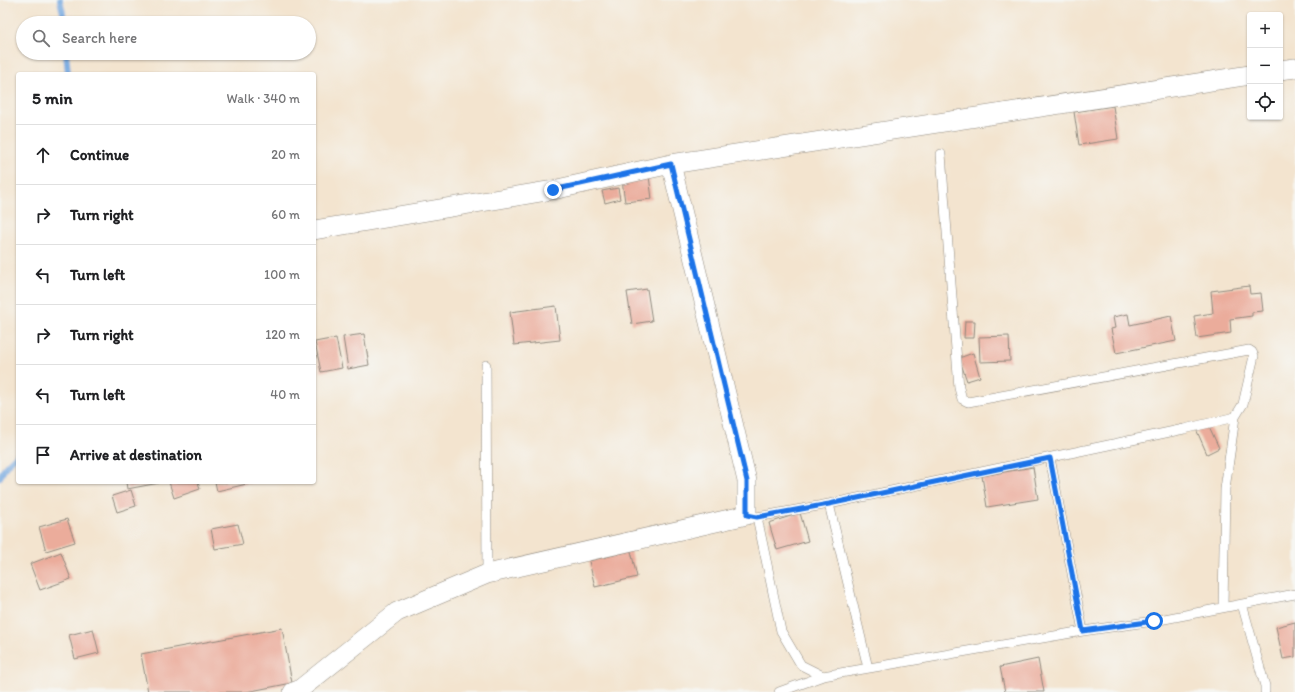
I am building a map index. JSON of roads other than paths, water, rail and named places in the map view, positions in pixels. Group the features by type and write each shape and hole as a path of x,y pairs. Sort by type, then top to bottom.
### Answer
{"street":[{"path":"1283,70 1295,68"},
{"path":"316,230 553,190 671,164 1247,75"},
{"path":"293,692 299,690 397,612 487,574 752,516 747,481 671,164"}],"lane":[{"path":"941,154 959,388 962,399 968,402 1249,350 1252,352 1254,356 1243,404 1235,417 1225,489 1223,607"},
{"path":"486,365 487,574"},
{"path":"823,676 801,665 781,631 752,516 829,504 1050,458 1235,417"},
{"path":"1050,458 1083,631"},
{"path":"829,504 868,668"},
{"path":"779,692 823,676 1083,631 1154,621 1295,594"},
{"path":"1242,604 1266,686 1265,692"}],"waterway":[{"path":"60,0 63,16"},
{"path":"67,60 68,72"},
{"path":"0,477 6,466 16,456"}]}
